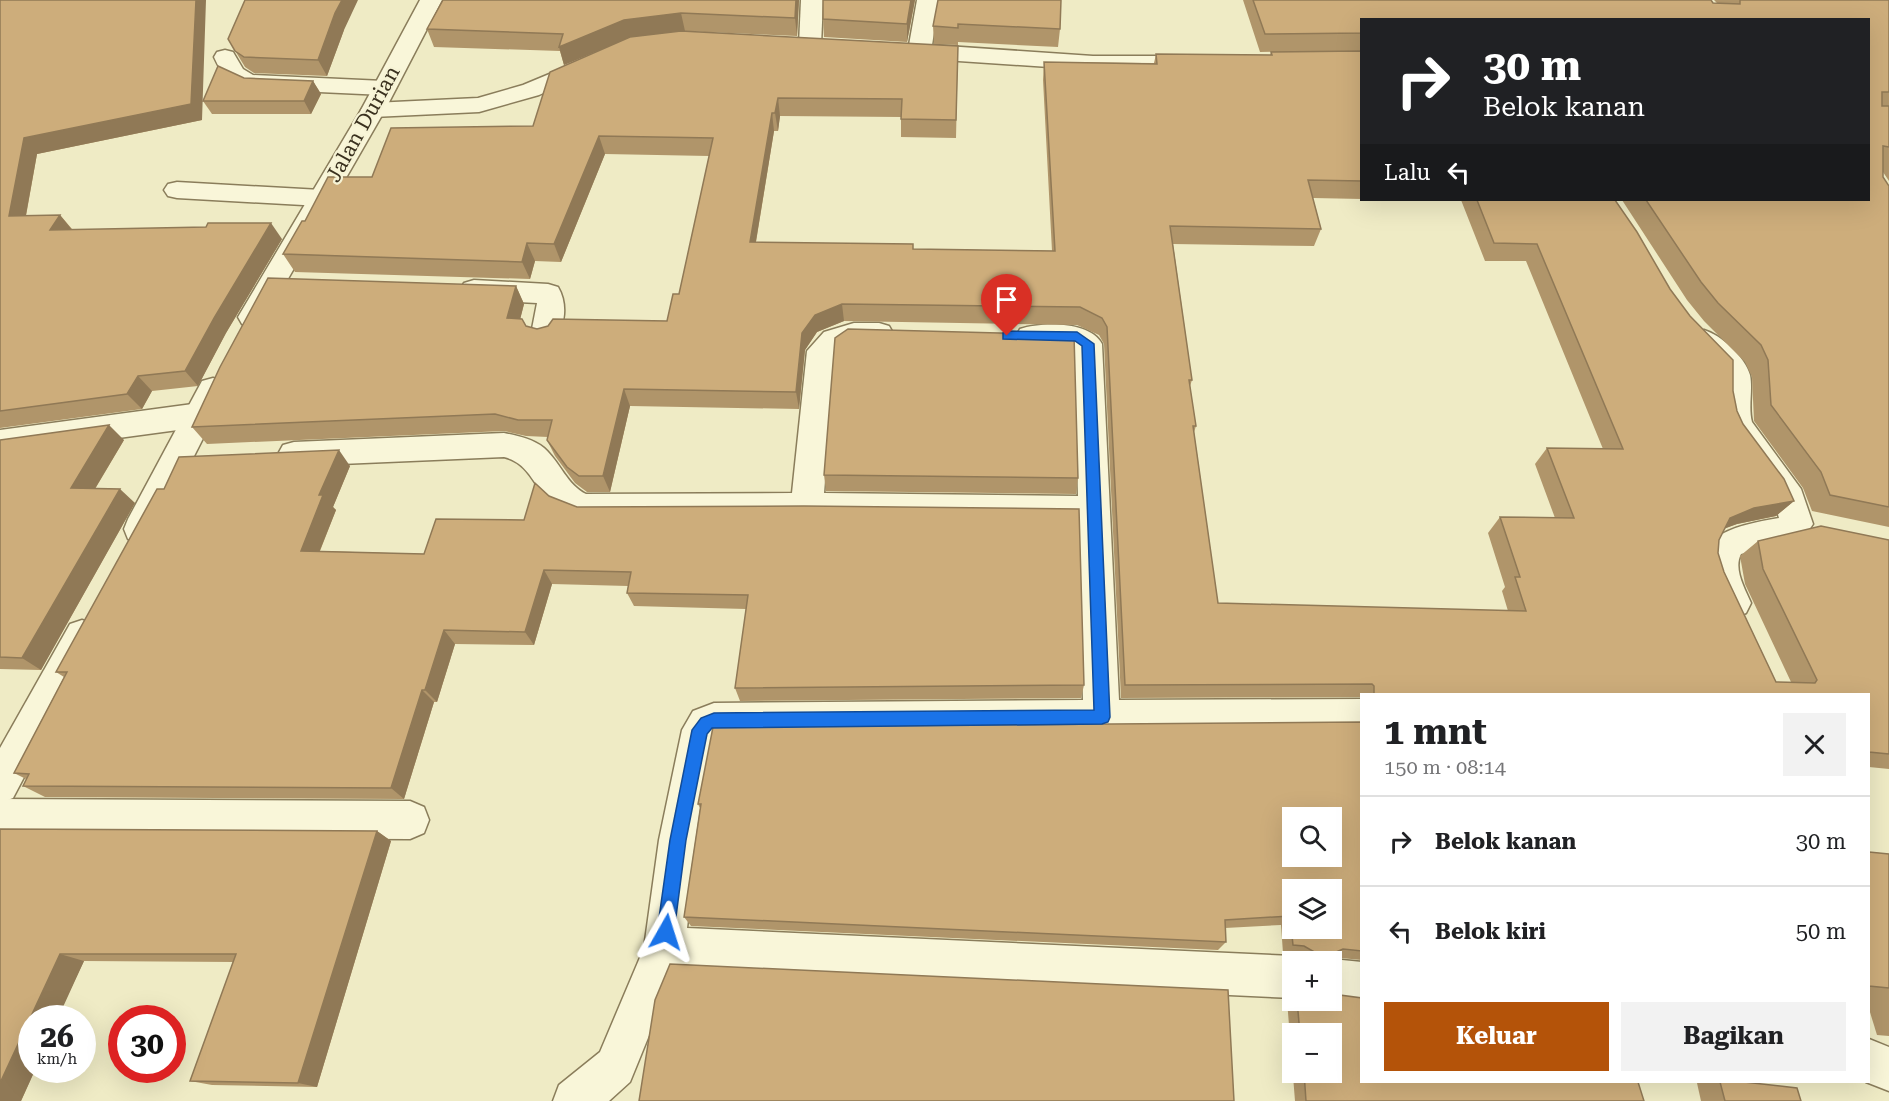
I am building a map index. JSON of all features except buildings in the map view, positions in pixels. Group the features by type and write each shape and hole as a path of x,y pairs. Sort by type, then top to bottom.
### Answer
{"street":[{"name":"Jalan Durian","path":"126,554 231,355 283,284 321,198 431,0"},
{"path":"810,45 813,0"},
{"path":"928,0 908,51 1093,63 1223,63"},
{"path":"225,57 234,76 240,80 314,86 378,99 479,105 531,90 608,57"},
{"path":"177,190 321,198"},
{"path":"449,289 548,294 551,305 545,334"},
{"path":"1682,316 1727,363 1735,375 1734,411 1738,426 1790,498 1797,524"},
{"path":"807,506 821,351 828,341 845,333 903,334"},
{"path":"996,335 1077,337 1088,344 1102,717"},
{"path":"0,442 200,415"},
{"path":"260,456 518,446 537,457 558,491 575,505 584,507 807,506 1095,509"},
{"path":"178,459 213,458"},
{"path":"1797,524 1830,531"},
{"path":"1746,628 1726,586 1720,567 1721,556 1726,545 1737,540 1791,529 1797,524"},
{"path":"0,785 98,606"},
{"path":"575,1101 615,1067 664,948 678,840 700,730 706,723 714,720 1360,716"},
{"path":"0,818 410,820"},
{"path":"664,948 1282,976"},
{"path":"1342,981 1360,983"},
{"path":"1870,1061 1889,1069"}],"route":[{"path":"666,932 678,840 700,730 706,723 714,720 1102,717 1088,344 1077,337 1007,336"}]}
